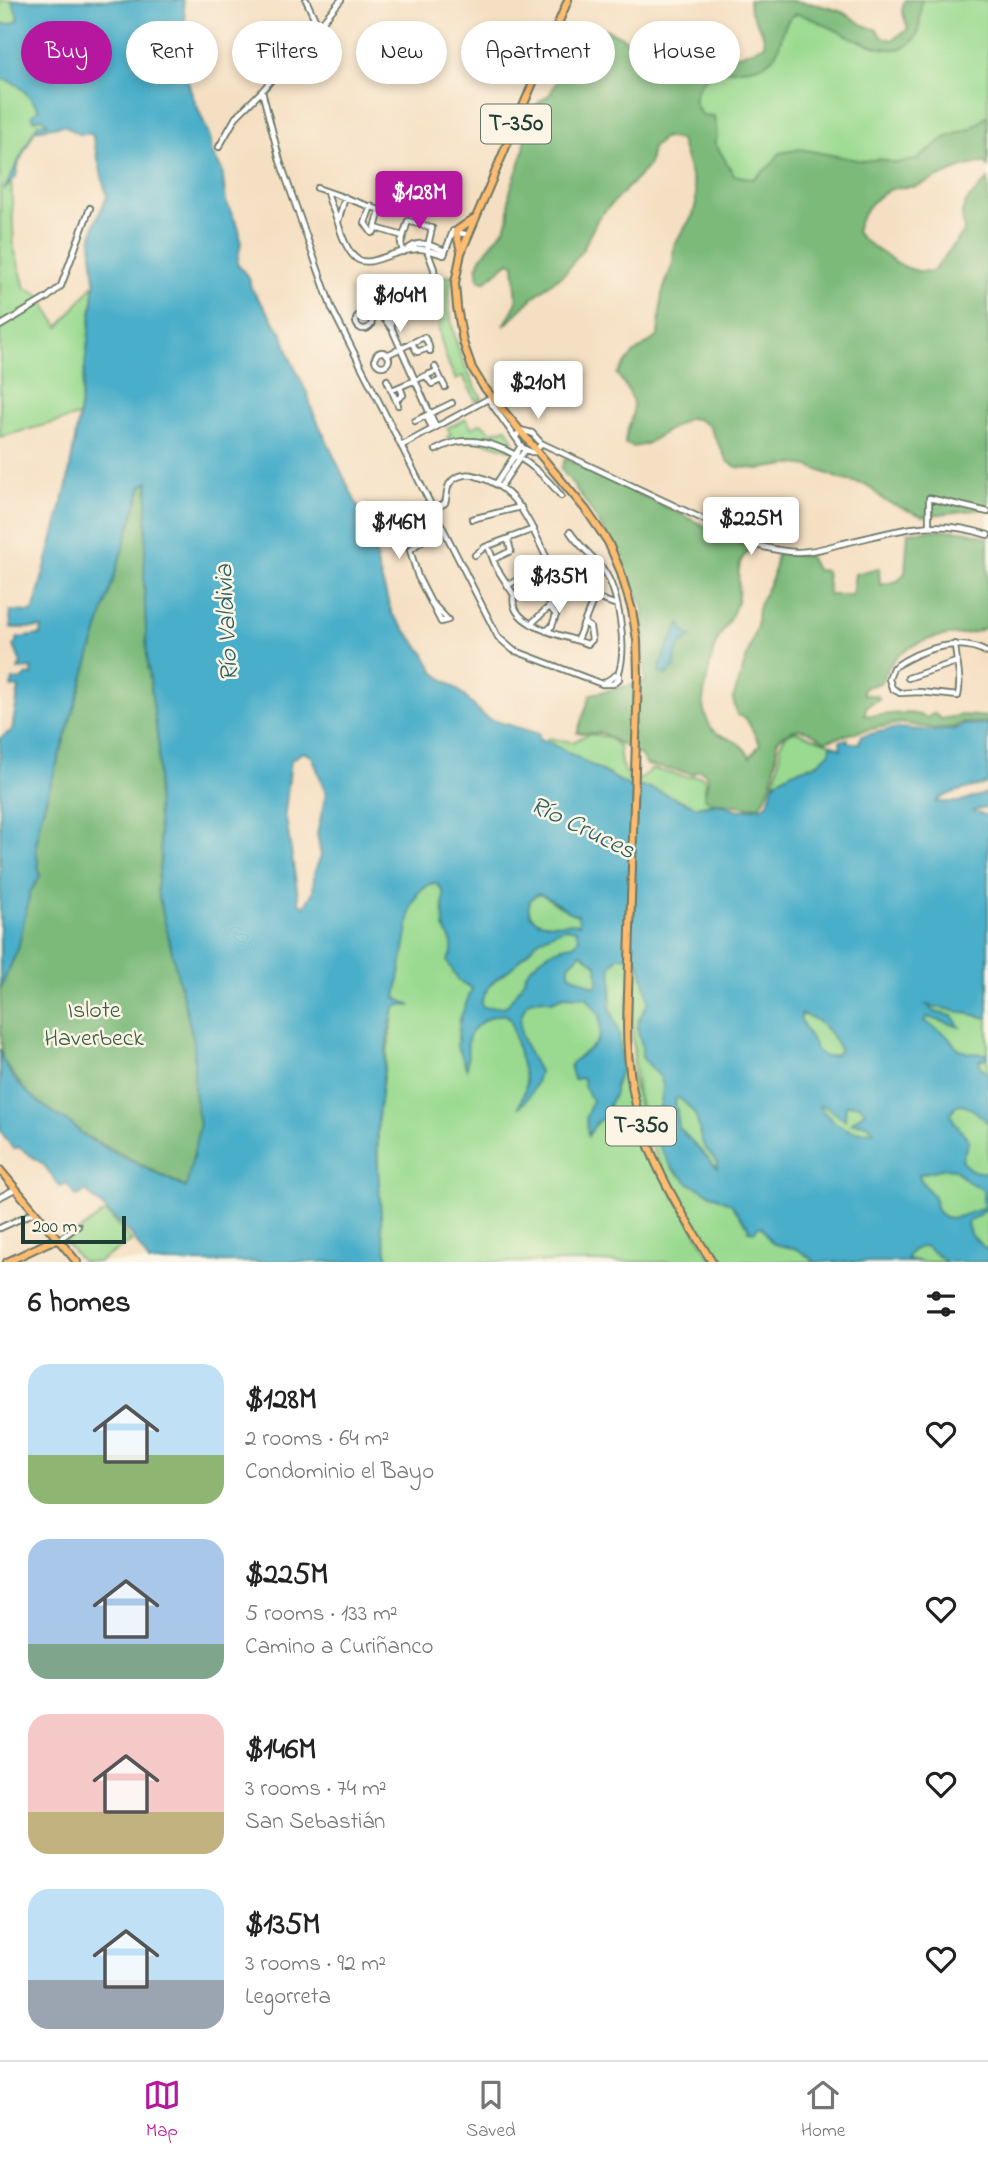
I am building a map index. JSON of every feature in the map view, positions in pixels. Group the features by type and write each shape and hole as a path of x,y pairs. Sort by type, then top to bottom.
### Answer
{"main road":[{"name":"T-350","path":"568,0 461,253 456,283 457,307 463,342 476,377 518,433 598,526 612,551 627,590 637,650 628,1011 629,1070 644,1136 666,1188 712,1262"},
{"path":"504,151 503,132 517,122"},
{"path":"461,253 456,231 467,225 476,215"},
{"path":"476,377 488,399"},
{"path":"0,1170 3,1179 15,1189 77,1262"},
{"path":"48,1228 49,1242"},
{"path":"10,1261 58,1240"}],"street":[{"path":"306,0 316,21"},
{"path":"322,21 341,0"},
{"path":"219,147 236,117 268,84"},
{"path":"262,91 280,162 332,309 502,642 513,650 602,684 613,684 619,679 622,661 617,606 601,566 577,543 570,532"},
{"path":"496,126 511,135"},
{"path":"492,133 503,132"},
{"path":"317,188 371,206 381,212 376,228 371,233 366,226 371,206"},
{"path":"327,192 347,250 360,260 378,260 405,251 414,244 444,255 452,232 468,235"},
{"path":"338,222 345,197"},
{"path":"0,326 47,298 61,286 90,208"},
{"path":"405,251 401,243 407,223 411,221 432,228 428,247 435,278"},
{"path":"376,228 402,236"},
{"path":"369,317 379,312 382,307 388,309 402,305"},
{"path":"388,309 400,348 434,428"},
{"path":"379,312 393,329"},
{"path":"387,355 424,337 429,350 418,352 412,343"},
{"path":"392,390 436,369 445,387"},
{"path":"426,376 435,385 442,380"},
{"path":"387,380 397,403 403,396 400,387"},
{"path":"401,446 488,399 518,433 523,448"},
{"path":"415,421 452,403"},
{"path":"518,433 532,433 541,443 750,543 770,548 806,551 929,525 961,527 988,535"},
{"path":"436,450 450,443 469,440 489,444 516,456 544,477 561,496"},
{"path":"523,448 537,452 541,443"},
{"path":"498,485 523,448"},
{"path":"433,510 447,501 448,486 457,477 474,475 498,485 521,507 559,580 569,588 617,606"},
{"path":"929,525 929,498 988,512"},
{"path":"472,519 521,507"},
{"path":"433,604 418,578 410,550 442,526"},
{"path":"475,555 534,529"},
{"path":"494,559 511,551 508,540"},
{"path":"488,547 496,568 514,595 516,611 531,624 588,644 592,641 590,626 584,623"},
{"path":"508,587 550,563"},
{"path":"514,595 528,587 525,576"},
{"path":"531,624 569,588"},
{"path":"577,640 597,597 612,589"},
{"path":"546,631 552,626 556,615 550,607"},
{"path":"955,644 960,679 958,696 900,693 893,690 890,674 895,666 920,654 955,644 971,645 988,653"},
{"path":"908,678 956,662"},
{"path":"0,1197 15,1189"},
{"path":"0,1228 34,1212"},
{"path":"58,1240 78,1226"}],"green space":[{"path":"0,0 16,0 24,21 21,21 21,84 48,84 61,119 54,126 35,129 11,176 14,248 25,288 38,294 59,327 95,283 79,416 0,437"},
{"path":"749,0 819,5 842,12 876,29 882,37 892,40 908,29 902,10 905,0 922,0 918,33 906,47 875,47 796,14 786,24 777,52 772,58 757,67 740,69 740,54 765,45"},
{"path":"919,0 988,0 988,118 917,163 754,183 732,178 691,96 698,84 740,84 740,64 754,62 785,16 795,11 847,34 906,43"},
{"path":"615,33 629,41 629,84 701,84 695,103 702,115 714,116 717,135 715,143 734,175 753,179 771,165 780,153 800,149 863,161 880,159 895,163 916,160 945,138 972,128 988,115 988,167 985,163 967,166 917,186 898,187 881,194 861,218 856,232 868,244 900,264 912,270 933,271 964,232 962,213 966,202 988,179 988,505 975,510 922,516 885,501 867,485 840,479 809,466 795,464 759,469 737,467 728,462 709,426 697,419 688,418 646,444 634,447 625,444 633,405 617,374 633,354 658,336 662,294 673,263 674,245 693,215 696,203 696,192 680,140 664,137 652,148 646,169 598,218 583,249 566,272 537,294 504,326 517,302 514,264 509,262 486,281 480,281 477,273 482,257 508,220 510,192 524,150 522,124 537,104 550,94 555,84 615,84"},
{"path":"452,275 450,307 455,339 460,355 482,398 476,401 463,376 456,380 439,331 436,280"},
{"path":"466,419 472,428 481,423 491,432 507,428 513,447 510,450 473,440 449,442 447,437 451,435 447,428"},
{"path":"565,459 753,549 746,554 740,565 737,602 715,646 703,704 712,729 740,745 750,757 760,744 746,718 737,715 733,699 757,626 758,608 773,576 777,553 809,556 816,570 826,571 829,595 852,595 855,574 879,568 880,585 898,581 905,573 908,532 958,531 988,538 987,627 933,638 909,648 896,658 880,683 864,688 863,694 878,696 879,699 867,706 864,715 904,713 927,718 934,713 941,719 962,715 988,717 988,722 962,723 955,727 937,729 900,723 825,741 800,729 789,732 777,741 773,774 765,799 761,805 749,807 709,801 704,797 708,779 704,772 698,770 693,774 647,765 641,756 602,733 577,733 591,694 645,682 644,611 610,540 561,469"},
{"name":"Islote Haverbeck","path":"149,482 144,579 147,657 159,749 157,805 161,856 157,890 194,1042 194,1092 200,1124 187,1188 82,1134 27,1093 2,1059 0,989 18,949 30,892 40,877 36,848 40,819 142,486"},
{"path":"795,731 831,744 832,748 820,761 780,779 773,785 782,741"},
{"path":"588,734 608,737 619,746 621,764 630,780 638,781 652,769 687,777 701,776 706,781 704,798 713,803 697,807 650,788 629,786 546,741 548,738 573,742"},
{"path":"456,875 533,896 543,894 574,914 988,1016 988,1262 718,1262 671,1185 647,1132 637,1089 633,999 628,995 626,1048 649,1151 713,1262 388,1262 378,1190 378,1111 411,900 417,888"},
{"path":"107,1213 132,1241 98,1262 82,1262 64,1241"}],"water":[{"path":"12,0 183,0 185,21 126,21 126,84 189,84 210,137 212,153 222,170 226,202 239,229 241,242 237,264 249,278 251,288 283,335 312,410 365,522 372,528 378,568 392,614 424,653 435,673 458,690 486,718 539,734 539,740 549,742 629,786 650,788 697,807 719,803 739,810 763,807 768,803 773,785 778,780 817,764 830,752 831,744 841,749 840,741 848,739 848,743 859,743 861,736 897,728 936,731 956,729 963,725 988,724 988,783 952,793 936,802 958,802 988,793 988,807 974,811 988,816 988,1018 927,1005 935,1012 952,1016 960,1027 927,1017 924,1021 946,1035 957,1048 968,1053 988,1054 988,1058 979,1060 981,1067 988,1074 988,1123 974,1110 961,1104 955,1106 951,1114 969,1140 962,1159 964,1163 972,1170 988,1172 988,1208 967,1223 970,1234 988,1251 988,1262 946,1262 925,1246 914,1250 907,1259 921,1262 816,1262 797,1249 774,1244 762,1227 758,1227 754,1232 748,1231 749,1228 731,1204 690,1184 672,1168 654,1131 654,1120 661,1103 663,1086 660,1077 642,1057 638,1021 649,1001 642,971 635,957 618,957 611,966 610,1006 619,1033 622,1067 609,1105 610,1114 597,1122 588,1136 586,1118 592,1100 583,1079 574,1080 570,1065 599,1038 600,1015 586,997 564,996 552,1001 529,1001 523,1010 520,1028 522,1036 539,1071 532,1091 519,1107 526,1082 511,1021 507,1015 489,1018 473,1030 468,1041 467,1069 457,1047 460,1019 472,988 459,981 447,961 452,953 452,943 444,927 443,891 436,883 418,893 411,908 396,998 411,1006 400,1005 394,1008 388,1034 377,1148 382,1232 389,1262 149,1262 132,1235 86,1191 77,1197 66,1183 61,1187 43,1164 18,1147 13,1149 0,1130 0,1049 3,1061 17,1082 48,1109 89,1139 186,1188 200,1124 194,1092 194,1042 157,890 161,856 157,805 159,749 147,657 144,579 148,482 142,486 40,819 36,848 40,877 30,892 18,949 0,989 0,738 12,730 19,688 11,687 13,680 32,675 32,668 18,669 21,663 14,646 18,638 40,635 42,628 11,628 10,611 31,612 34,609 67,485 79,416 95,283 91,241 96,220 107,197 92,134 78,134 64,125 35,130 19,162 16,177 4,190 38,124 48,123 42,118 34,120 32,115 39,109 22,89 12,82 0,79 0,24 19,20","holes":["303,752 312,756 326,793 317,834 321,856 314,873 313,892 304,907 299,902 285,812 291,760","538,894 548,898 578,915 579,924 548,924 538,921 529,911 529,903","565,928 576,930 579,938 574,945 554,950 537,962 527,972 508,1005 483,1007 481,1003 484,994 492,983 537,942","581,953 597,965 598,983 595,987 569,974 569,965","801,1014 825,1027 840,1050 836,1055 825,1057 817,1051 801,1020","679,1098 694,1114 702,1143 718,1163 717,1168 679,1128 675,1099","846,1105 860,1105 865,1111 852,1123 867,1124 874,1131 857,1131 843,1127 819,1106 824,1106 845,1120","946,1168 954,1169 983,1190 983,1208 958,1217 945,1217 936,1208 934,1197 923,1184 919,1174"]},
{"path":"680,623 684,632 692,637 681,645 675,667 666,675 659,672"}],"water label":[{"name":"Río Valdivia","path":"228,623"},
{"name":"Río Cruces","path":"582,829"}]}
